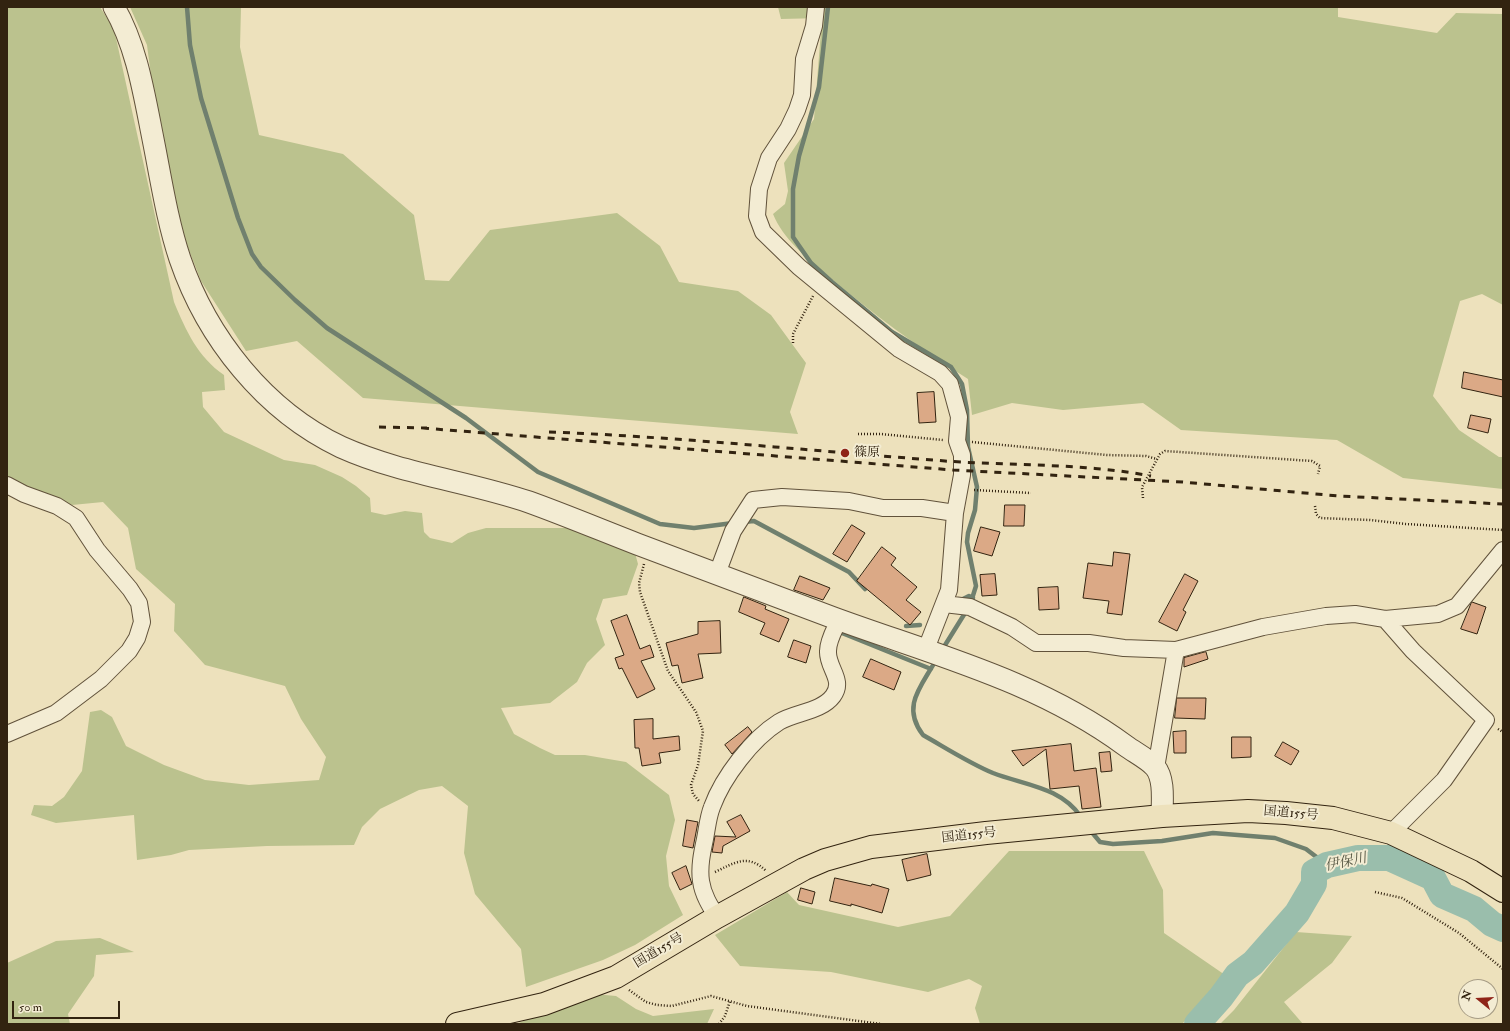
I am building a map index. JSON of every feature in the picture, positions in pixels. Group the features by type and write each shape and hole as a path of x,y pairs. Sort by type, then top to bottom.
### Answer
{"highway":[{"name":"国道155号","path":"457,1024 544,1004 616,977 717,917 773,886 825,860 871,847 986,833 1162,816 1248,811 1286,813 1333,818 1391,833 1471,871 1503,891"}],"street":[{"path":"114,7 122,20 136,61 171,228 191,288 206,317 240,367 294,419 344,448 369,459 527,502 839,620 926,649 1014,682 1075,713 1114,737 1156,768"},
{"path":"816,7 814,26 804,59 802,95 798,110 788,129 769,158 759,189 757,216 763,232 817,283 899,349 940,373 950,384 956,402 958,417 957,441 962,455 962,474 955,513 949,590 926,649"},
{"path":"7,485 24,494 57,506 76,518 97,550 139,603 142,622 137,638 129,650 101,679 56,713 7,734"},
{"path":"717,574 732,531 753,500 782,497 849,502 883,508 922,508 955,513"},
{"path":"944,604 970,607 1012,627 1036,643 1089,643 1124,648 1176,650 1263,627 1326,616 1355,614 1385,619 1438,614 1457,606 1503,550"},
{"path":"1385,619 1413,651 1486,720 1444,780 1391,833"},
{"path":"717,917 705,895 701,877 701,856 712,807 732,771 768,730 780,722 818,706 833,696 837,688 838,680 828,658 828,650 839,620"},
{"path":"1162,816 1162,791 1156,768 1176,650"}],"path":[{"path":"793,343 793,334 812,300 817,283"},
{"path":"858,434 881,434 1107,455 1146,456 1158,459"},
{"path":"1143,498 1142,487 1160,454 1170,451 1312,461 1320,466 1318,474"},
{"path":"959,486 972,490 1031,493"},
{"path":"1315,506 1316,514 1320,518 1370,520 1406,524 1503,530"},
{"path":"650,549 640,573 640,592 668,671 696,712 703,731 698,765 691,785 697,800 704,805 712,807"},
{"path":"701,877 739,861 745,861 753,862 760,866 766,872 773,886"},
{"path":"1375,892 1402,898 1459,933 1503,969"},
{"path":"616,977 631,992 646,1002 657,1005 677,1005 711,996 730,1000 747,1006 881,1024"},
{"path":"719,1024 725,1016 730,1000"}],"green space":[{"path":"7,7 100,7 114,29 174,302 188,333 200,352 224,375 225,390 202,392 203,407 224,432 284,460 315,465 342,477 370,498 371,512 385,515 405,511 422,513 424,532 430,538 452,543 468,533 486,528 568,528 635,553 638,564 627,595 603,599 596,619 605,645 587,663 577,682 550,703 501,708 514,734 540,748 555,755 585,755 626,762 669,795 675,820 666,856 669,886 683,915 635,945 603,960 526,987 521,949 475,894 464,853 468,806 442,786 419,790 380,809 362,827 354,845 267,846 189,850 171,855 137,860 134,815 56,823 31,815 34,805 52,806 64,797 82,771 90,712 101,710 112,717 126,746 164,765 205,780 249,785 319,780 326,757 301,719 285,686 205,665 174,631 175,604 136,569 128,528 103,502 72,505 7,480"},
{"path":"130,7 241,7 240,47 259,135 343,154 414,215 425,280 449,281 490,230 617,213 660,246 679,282 738,291 771,315 806,363 790,412 798,434 363,398 297,341 246,351 201,281 178,222 156,114 147,45"},
{"path":"778,7 1338,7 1338,17 1437,33 1456,13 1503,14 1503,305 1482,294 1460,301 1433,396 1459,430 1499,457 1503,457 1503,489 1403,478 1337,440 1181,430 1143,403 1063,410 1012,403 972,415 968,379 931,355 860,302 796,247 777,223 773,214 785,204 788,191 784,163 814,119 822,18 781,19"},
{"path":"1009,851 1144,851 1163,890 1164,933 1228,977 1182,1024 980,1024 975,1008 982,986 969,979 928,992 831,972 740,966 715,935 787,892 799,905 898,927 950,916"},
{"path":"1296,932 1352,936 1332,963 1284,1002 1303,1024 1220,1024 1234,1010"},
{"path":"100,938 134,952 96,955 94,976 68,1014 70,1024 7,1024 7,963 56,941"},
{"path":"594,994 616,996 636,1009 653,1016 714,1009 707,1024 516,1024"}],"building":[{"path":"1464,372 1503,380 1503,397 1462,388"},
{"path":"934,392 936,422 919,423 917,393"},
{"path":"1471,415 1491,419 1488,433 1468,428"},
{"path":"1005,505 1025,505 1024,526 1004,526"},
{"path":"852,525 865,533 847,562 833,554"},
{"path":"981,527 1000,532 992,556 974,551"},
{"path":"882,547 896,558 891,565 917,587 906,600 921,612 910,625 857,581"},
{"path":"1114,552 1130,554 1122,615 1107,613 1109,601 1083,598 1088,563 1112,566"},
{"path":"995,574 997,595 982,596 980,575"},
{"path":"1185,574 1198,581 1183,610 1186,612 1177,631 1159,622"},
{"path":"800,576 830,588 823,600 794,590"},
{"path":"1058,587 1059,609 1039,610 1038,588"},
{"path":"744,597 766,606 765,609 789,619 779,642 760,634 765,623 739,612"},
{"path":"1472,602 1486,607 1477,634 1461,629"},
{"path":"627,615 640,649 650,645 654,657 641,661 655,689 637,698 622,668 619,669 615,658 624,655 611,621"},
{"path":"720,621 721,653 698,654 703,678 682,683 678,665 672,666 666,643 698,634 698,622"},
{"path":"794,640 811,646 806,663 788,657"},
{"path":"1206,652 1208,659 1184,667 1184,658"},
{"path":"871,659 901,672 894,690 863,677"},
{"path":"1177,698 1206,698 1205,719 1175,718"},
{"path":"653,719 653,739 679,736 680,750 659,753 661,763 642,766 639,748 635,748 634,720"},
{"path":"748,727 752,732 732,754 725,745"},
{"path":"1186,731 1186,753 1174,753 1173,732"},
{"path":"1232,737 1251,737 1251,757 1232,758"},
{"path":"1283,742 1299,751 1291,765 1275,756"},
{"path":"1071,744 1074,771 1096,768 1101,807 1082,809 1079,786 1050,789 1046,749 1023,766 1012,751"},
{"path":"1110,752 1112,771 1101,772 1099,753"},
{"path":"741,815 750,831 723,846 722,853 712,852 715,836 736,837 727,822"},
{"path":"687,820 698,822 693,848 683,846"},
{"path":"927,854 931,875 907,881 902,860"},
{"path":"686,866 692,884 680,890 672,873"},
{"path":"835,878 871,886 872,884 889,889 882,913 851,904 851,906 830,901"},
{"path":"801,888 815,892 812,904 798,900"}],"waterway":[{"path":"187,7 190,45 201,98 238,218 252,254 261,267 295,300 327,328 466,418 538,472 660,524 694,528 733,523"},
{"path":"828,7 819,87 799,156 793,189 793,237 811,263 832,282 892,332 951,367 962,384 967,410 968,447 977,487 975,510 968,533 967,542 976,586 970,605 942,650"},
{"path":"744,522 754,521 849,572 865,589"},
{"path":"963,599 969,596 973,598"},
{"path":"906,626 920,625"},
{"path":"837,631 931,669"},
{"path":"936,660 919,688 913,706 917,725 923,735 984,769 1053,793 1073,807 1081,817"},
{"path":"1090,830 1100,842 1113,844 1162,841 1213,833 1275,838 1306,849 1327,865"},
{"name":"伊保川","path":"1197,1024 1221,997 1237,975 1253,963 1297,913 1314,884 1314,872 1327,865 1358,858 1389,858 1433,878 1442,895 1474,909 1492,924 1503,929"}],"railway":[{"path":"379,427 427,428"},
{"path":"422,428 953,470 1183,482 1338,496 1503,504"},
{"path":"549,432 698,441 971,463 1074,467 1151,476"}],"place":[{"name":"篠原","path":"845,453"}]}
